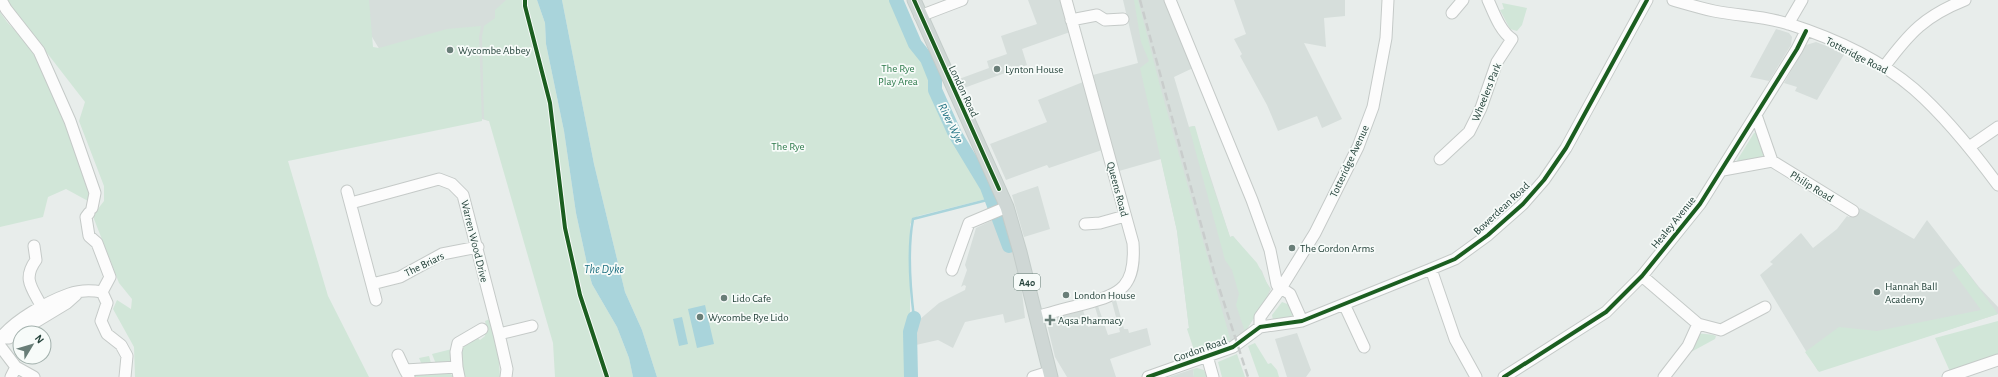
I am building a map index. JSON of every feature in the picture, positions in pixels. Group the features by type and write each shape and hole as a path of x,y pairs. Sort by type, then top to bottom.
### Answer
{"main road":[{"name":"London Road","path":"914,0 1007,207 1020,252 1050,374"}],"street":[{"path":"1,0 6,9 39,51 70,120 95,193 90,211 86,217 89,236 97,243 110,277 102,292"},
{"path":"920,16 962,0"},
{"name":"Queens Road","path":"1036,317 1110,297 1122,288 1130,276 1134,261 1133,243 1066,0"},
{"path":"1170,0 1252,200 1270,250 1277,285 1290,294 1302,320"},
{"name":"Totteridge Avenue","path":"1281,288 1314,233 1358,147 1373,107 1386,38 1388,0"},
{"path":"1452,13 1462,0"},
{"name":"Wheelers Park","path":"1440,159 1468,132 1481,108 1497,62 1512,39 1508,36 1499,23 1488,0"},
{"name":"Bowerdean Road","path":"1302,320 1455,259 1488,235 1523,204 1544,180 1566,148 1647,0"},
{"name":"Totteridge Road","path":"1673,0 1715,11 1768,18 1788,24 1842,45 1884,67 1914,89 1969,147 1998,185"},
{"path":"1788,24 1802,0"},
{"path":"1884,67 1898,48 1931,16 1966,0"},
{"path":"1071,20 1097,14 1105,20 1123,19"},
{"name":"Healey Avenue","path":"1504,377 1606,312 1642,276 1700,204 1723,170 1797,49 1806,30"},
{"path":"1723,170 1772,161 1756,115"},
{"path":"1969,147 1998,127"},
{"name":"Philip Road","path":"1772,161 1853,211"},
{"name":"Warren Wood Drive","path":"351,203 439,179 452,184 463,195 478,247 493,318 499,334 507,369 506,377"},
{"path":"347,191 376,300"},
{"path":"952,270 969,223 1007,207"},
{"path":"1085,224 1100,223 1125,216"},
{"path":"34,246 36,260 29,270 28,280 42,307"},
{"name":"The Briars","path":"372,284 400,277 442,254 478,247"},
{"path":"1431,269 1455,339 1476,377"},
{"path":"1642,276 1698,324 1721,330 1765,307"},
{"path":"1260,327 1260,317 1281,288"},
{"path":"0,338 8,328 42,307 69,294 90,290 102,292"},
{"path":"0,338 9,338 67,303 80,292"},
{"path":"102,292 107,303 102,321 107,334 121,345 127,356 125,377"},
{"path":"1344,304 1364,347"},
{"name":"Gordon Road","path":"1148,377 1233,346 1260,327 1302,320"},
{"path":"1664,377 1688,346 1698,324"},
{"path":"499,334 532,326"},
{"path":"398,355 407,373 458,372 456,352 458,343 482,329"},
{"path":"0,346 13,372 34,377"},
{"path":"1207,356 1213,377"},
{"path":"1948,377 1998,360"},
{"path":"1033,377 1050,374"}],"shaded area":[{"name":"Wycombe Abbey","path":"359,0 518,0 489,121 410,100 363,22"},
{"path":"1028,0 1061,0 1070,32 1022,49 1027,65 964,88 959,79 989,68 987,61 1007,54 1001,36 1037,24"},
{"path":"1123,0 1164,0 1193,68 1174,77 1189,127 1194,126 1230,237 1233,236 1262,271 1266,282 1271,289 1245,332 1231,342 1187,329 1189,328 1177,231 1161,159 1119,171 1093,75 1138,63"},
{"path":"1234,0 1345,0 1345,16 1324,18 1326,47 1304,43 1342,119 1322,128 1317,116 1278,131 1267,105 1240,56 1242,54 1234,39 1246,34"},
{"path":"1776,29 1789,33 1792,37 1791,45 1769,81 1750,77"},
{"path":"1816,42 1845,53 1817,100 1795,91 1797,87 1784,83 1806,45"},
{"path":"1083,82 1102,150 1049,168 1047,165 1006,180 990,144 1047,122 1038,100"},
{"path":"1038,186 1050,229 1024,237 1012,195"},
{"name":"Hannah Ball Academy","path":"1860,208 1914,239 1927,220 1979,287 1998,307 1998,314 1818,371 1760,275 1773,264 1770,262 1801,233 1813,248 1837,229 1847,216 1849,217"},
{"path":"1003,215 1020,275 1025,318 1005,323 1003,314 965,322 953,348 938,340 916,345 915,330 919,320 939,303 965,290 966,286 964,285 961,287 967,270 965,265 976,228"},
{"path":"1116,300 1124,329 1128,329 1129,333 1147,328 1151,345 1110,359 1116,377 1067,377 1055,357 1046,320 1083,310 1088,327 1100,324 1095,307 1098,306 1108,335 1120,332 1112,302"},
{"path":"1297,333 1311,370 1306,377 1287,377 1275,339"},
{"path":"1193,369 1194,377 1169,377"}],"green space":[{"path":"6,0 369,0 373,47 379,48 447,29 481,26 479,37 482,121 288,161 328,296 369,377 135,377 134,347 113,309 117,300 131,309 132,299 119,283 94,219 94,214 104,201 104,186 79,121 85,102"},
{"path":"506,0 537,0 545,23 546,44 564,131 576,213 589,273 592,284 617,327 629,358 633,377 555,377 553,343 489,121 484,119 482,37 484,26 495,18 495,10"},
{"name":"The Rye","path":"562,0 894,0 922,55 947,121 964,155 974,167 986,199 918,216 910,224 910,320 908,321 907,377 657,377 642,330 625,292 594,164"},
{"path":"1134,0 1138,0 1160,86 1231,342 1196,356 1187,329 1189,328 1177,231 1140,68 1149,61 1141,42"},
{"path":"1502,3 1527,8 1522,25 1517,31 1510,29 1500,10 1504,9"},
{"path":"0,12 7,22 38,55 58,101 91,190 88,201 66,189 48,197 43,217 0,227"},
{"path":"1195,126 1209,175 1230,237 1233,236 1257,263 1270,289 1266,299 1245,332 1236,305 1239,294 1232,270 1225,260 1189,127"},
{"path":"1756,132 1766,158 1736,162 1754,133"},
{"path":"1961,264 1998,314 1819,372 1805,352 1839,327 1877,331 1981,310 1952,270"},
{"path":"1282,302 1290,305 1293,317 1273,320 1272,315"},
{"path":"490,319 498,348 500,377 464,377 460,350 461,346 477,337 480,340 485,336 485,321"},
{"path":"1998,321 1998,357 1952,376 1935,338"},
{"path":"1696,332 1716,336 1715,339 1691,352"},
{"path":"1255,343 1268,364 1271,363 1277,370 1279,377 1259,377 1248,346"},
{"path":"452,349 452,363 436,364 432,354"},
{"path":"1237,354 1245,377 1222,377 1218,362"},
{"path":"429,356 431,363 422,365 419,358"},
{"path":"1197,368 1204,370 1207,377 1194,377 1193,369"},
{"path":"448,372 454,377 414,377 415,374"}],"water":[{"name":"The Dyke","path":"537,0 562,0 594,164 625,292 642,330 657,377 633,377 629,358 617,327 592,284 576,213 564,131 546,44 545,23"},
{"path":"705,305 714,344 697,348 688,309"},
{"path":"682,317 688,344 679,346 673,319"}],"waterway":[{"name":"River Wye","path":"896,0 915,44 927,59 935,79 935,90 955,134 987,187 1009,246"},
{"path":"914,318 910,268 910,243 913,219 991,199"},
{"name":"River Wye","path":"911,377 910,332 914,318"}],"railway":[{"path":"1140,0 1214,272 1248,377"}],"cycle path":[{"path":"525,0 525,6 550,103 565,228 580,295 607,377"},
{"path":"914,0 999,189"},
{"path":"1148,377 1233,347 1260,327 1302,321 1455,259 1488,235 1523,204 1544,180 1566,148 1647,0"},
{"path":"1504,377 1606,312 1642,276 1700,204 1797,49 1806,31"}],"place":[{"name":"Wycombe Abbey","path":"450,50"},
{"name":"Lynton House","path":"997,69"},
{"name":"The Gordon Arms","path":"1292,248"},
{"name":"Hannah Ball Academy","path":"1877,292"},
{"name":"London House","path":"1066,295"},
{"name":"Lido Cafe","path":"724,298"},
{"name":"Wycombe Rye Lido","path":"700,317"},
{"name":"Aqsa Pharmacy","path":"1050,320"}],"park label":[{"name":"The Rye Play Area","path":"898,74"}]}
